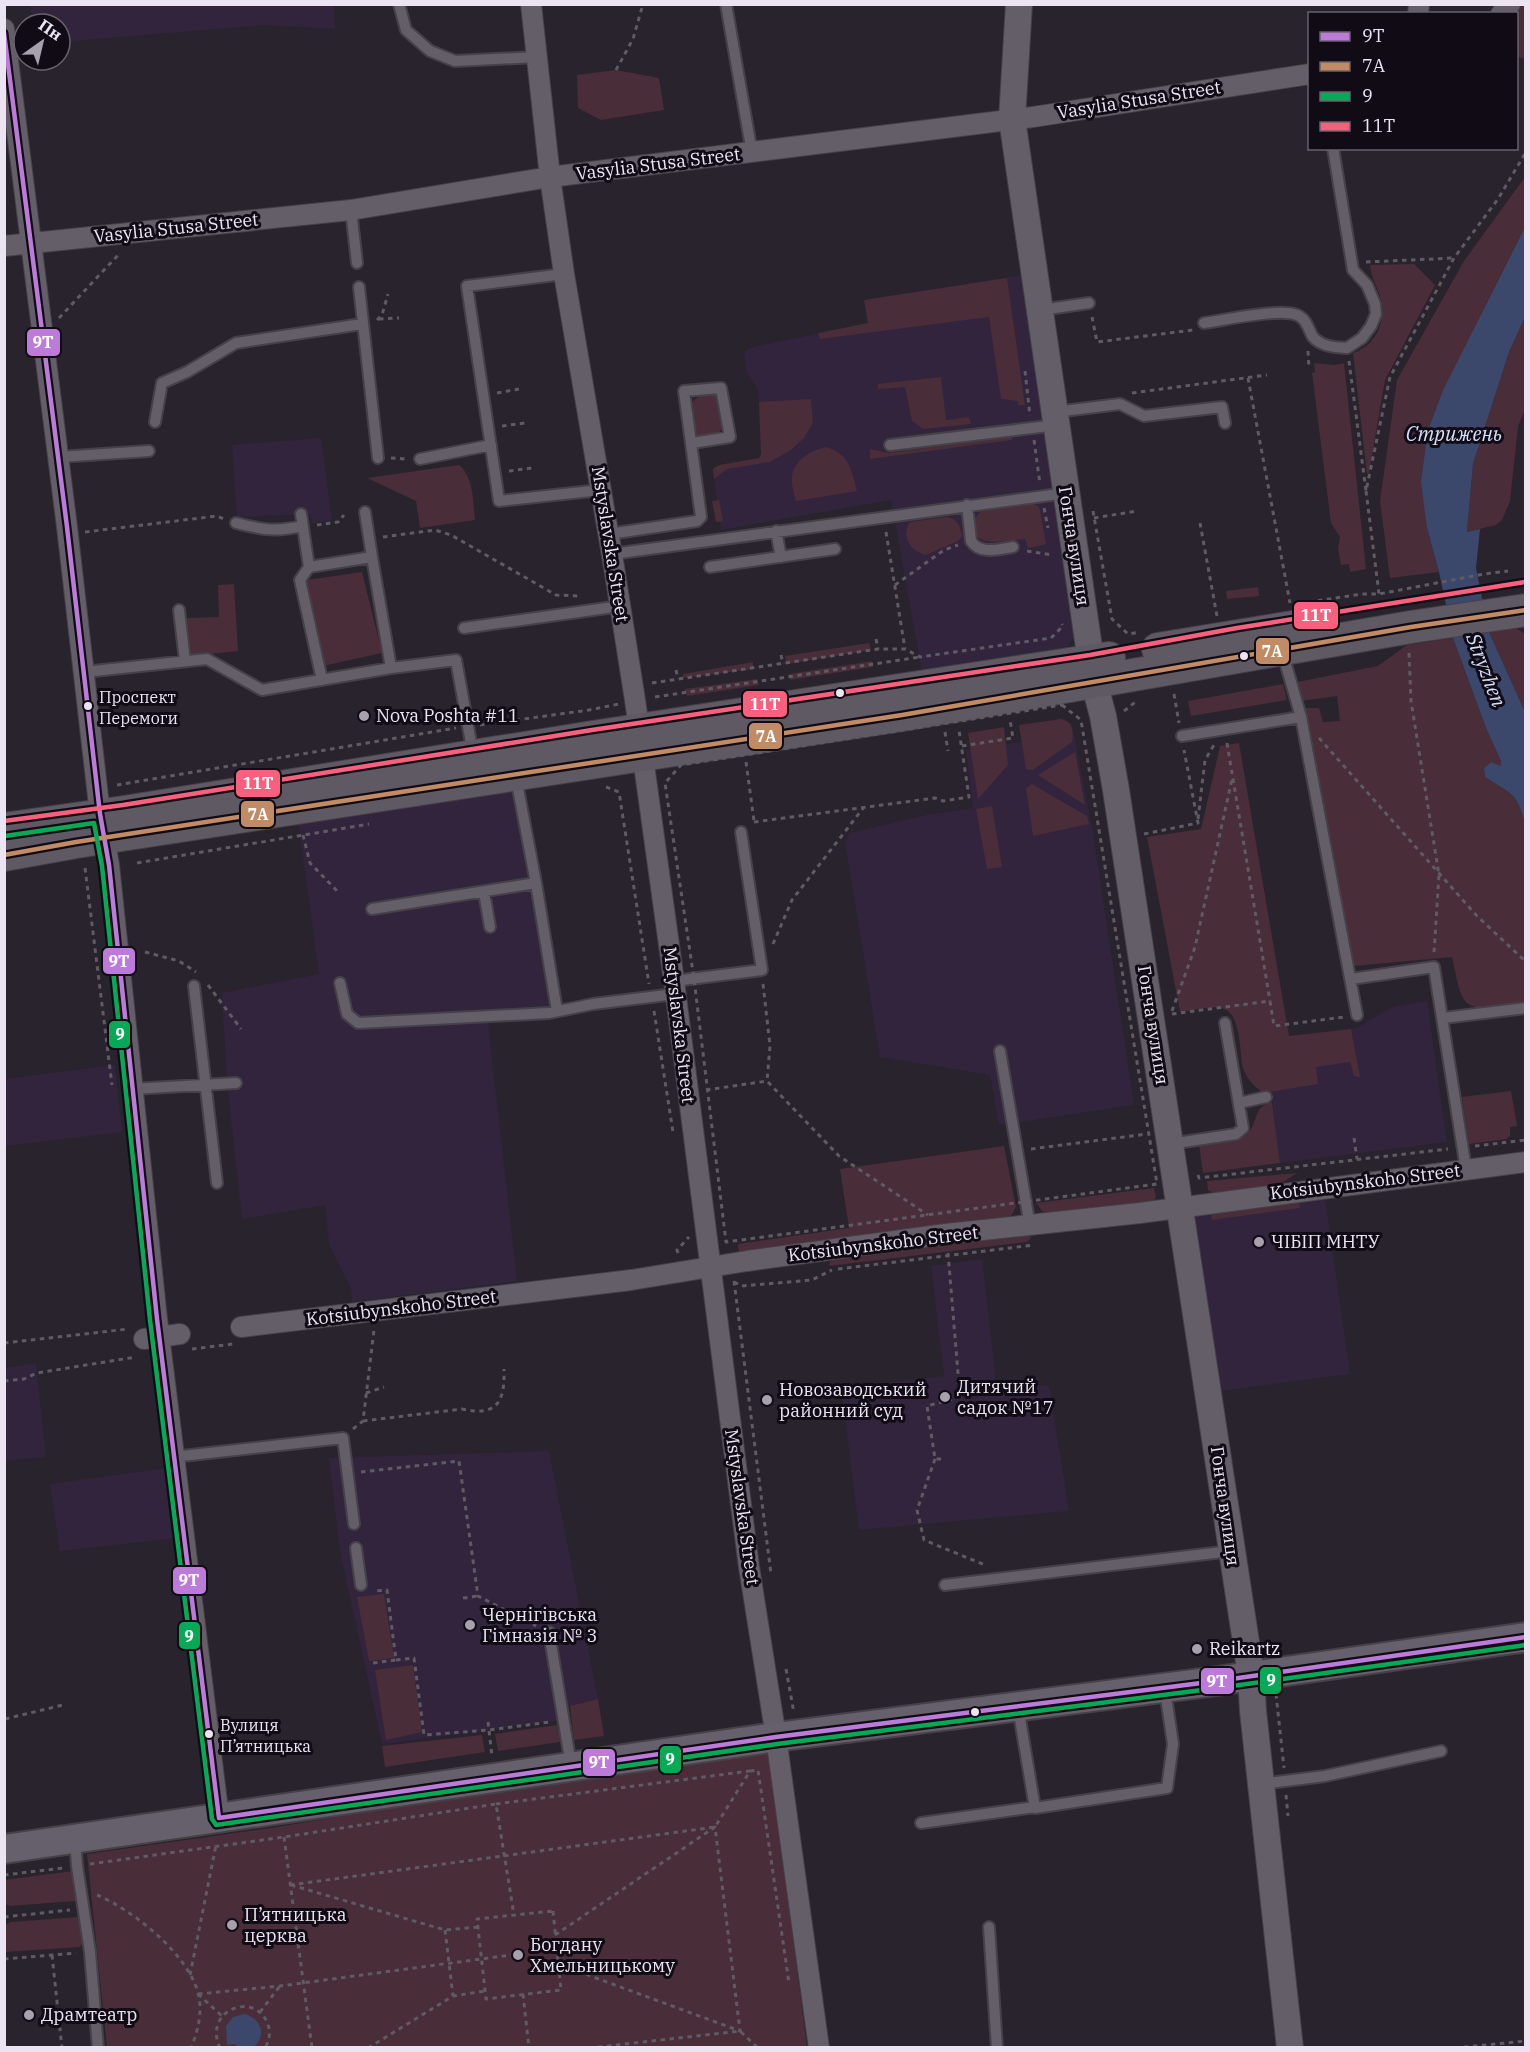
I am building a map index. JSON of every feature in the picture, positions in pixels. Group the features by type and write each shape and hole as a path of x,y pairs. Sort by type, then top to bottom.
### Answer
{"main road":[{"path":"4,829 102,826 515,775 640,743 1092,672 1282,651 1518,594"},
{"path":"1092,672 1238,635 1407,619"},
{"path":"4,855 102,826 124,812 471,741 640,743"},
{"path":"4,1849 76,1852 217,1832 785,1728 1018,1707 1526,1637"}],"street":[{"name":"Mstyslavska Street","path":"531,4 550,177 564,274 621,606 674,988 748,1555 785,1728 819,2048"},
{"name":"Гонча вулиця","path":"1019,4 1012,119 1056,418 1054,494 1103,716 1116,790 1231,1551 1251,1675 1273,1783 1290,2048"},
{"path":"4,29 102,826 109,864 132,1089 145,1340 173,1457 217,1832"},
{"name":"Vasylia Stusa Street","path":"4,246 351,210 550,177 1012,119 1308,74"},
{"name":"Kotsiubynskoho Street","path":"241,1327 619,1281 946,1234 1030,1226 1526,1162"},
{"path":"145,1340 180,1335"}],"lane":[{"path":"399,4 406,30 430,51 455,61 537,57"},
{"path":"726,4 752,153"},
{"path":"1204,323 1280,313 1298,315 1307,323 1313,337 1323,344 1347,348 1362,338 1371,327 1376,314 1372,294 1361,276 1353,270 1333,150"},
{"path":"351,210 357,263"},
{"path":"564,274 467,286 499,501 602,490"},
{"path":"358,287 378,458"},
{"path":"1041,310 1089,303"},
{"path":"154,422 162,383 187,372 236,343 362,324"},
{"path":"610,544 697,521 701,517 684,391 721,388 730,436 692,443"},
{"path":"890,445 1056,418 1120,404 1143,416 1222,407 1225,423"},
{"path":"420,459 491,446"},
{"path":"58,457 149,451"},
{"path":"610,544 776,531 1054,494"},
{"path":"967,505 971,541 978,549 1013,547"},
{"path":"365,512 391,668"},
{"path":"301,514 309,567 300,580 322,680"},
{"path":"236,523 280,531 303,526"},
{"path":"776,531 781,557"},
{"path":"710,567 835,549"},
{"path":"309,567 372,557"},
{"path":"464,628 621,606"},
{"path":"179,610 185,661"},
{"path":"1282,651 1301,717 1357,1015"},
{"path":"84,672 207,659 262,690 391,668 456,660 471,741"},
{"path":"1182,736 1301,717"},
{"path":"515,775 536,883 556,1011"},
{"path":"340,983 347,1014 358,1023 556,1011 651,997 694,979 762,970 741,832"},
{"path":"372,909 536,883"},
{"path":"484,892 490,927"},
{"path":"1351,979 1434,967 1466,1169"},
{"path":"194,986 217,1183"},
{"path":"1443,1018 1526,1008"},
{"path":"1170,1139 1240,1132 1243,1124 1225,1023"},
{"path":"1000,1051 1030,1226"},
{"path":"132,1089 236,1083"},
{"path":"1239,1102 1266,1097"},
{"path":"173,1457 343,1438 354,1524"},
{"path":"356,1548 361,1585"},
{"path":"945,1584 1231,1551"},
{"path":"549,1632 571,1767"},
{"path":"921,1823 1167,1788 1173,1744 1164,1687"},
{"path":"1018,1707 1035,1807"},
{"path":"1273,1783 1325,1776 1441,1751"},
{"path":"76,1852 90,1952 98,2048"},
{"path":"988,1927 997,2048"}],"path":[{"path":"616,70 633,39 643,4"},
{"path":"1366,491 1390,377 1454,258 1498,199 1526,152"},
{"path":"57,320 126,247"},
{"path":"1352,263 1454,258"},
{"path":"362,324 374,323 382,315 388,294"},
{"path":"1089,303 1097,342 1176,332"},
{"path":"377,320 399,318"},
{"path":"1347,348 1379,594"},
{"path":"1308,349 1309,369"},
{"path":"1132,393 1267,375"},
{"path":"1248,378 1291,605"},
{"path":"483,396 519,389"},
{"path":"488,428 525,423"},
{"path":"378,458 420,459"},
{"path":"495,472 532,468"},
{"path":"1048,531 1054,494"},
{"path":"1094,518 1137,511"},
{"path":"303,526 338,522 344,515"},
{"path":"83,532 217,516 236,523"},
{"path":"884,516 905,649"},
{"path":"1200,523 1217,617"},
{"path":"369,539 435,530 451,535 556,595 580,596 594,609"},
{"path":"895,585 944,550 971,541"},
{"path":"1434,967 1439,875 1411,701 1407,619 1518,594"},
{"path":"655,697 1051,638 1063,626 1061,614"},
{"path":"876,639 878,649"},
{"path":"652,683 878,649 905,649 920,657"},
{"path":"781,655 783,664"},
{"path":"676,670 678,679"},
{"path":"1174,694 1198,823"},
{"path":"117,785 471,741 620,703"},
{"path":"1170,1139 1157,1184 726,1242 694,979 665,783 681,765 1062,705 1081,720 1170,1139 1199,1178 1526,1140"},
{"path":"1301,717 1439,875 1477,916 1526,962"},
{"path":"741,832 754,822 935,798 943,801 969,797 958,720"},
{"path":"962,746 1013,738 1011,727"},
{"path":"1198,823 1204,760 1225,729"},
{"path":"1225,729 1274,1026 1357,1015"},
{"path":"947,745 948,751"},
{"path":"745,755 754,822"},
{"path":"1171,1014 1195,947 1233,776"},
{"path":"601,785 619,792 673,1134"},
{"path":"864,807 792,900 762,970 770,1046 767,1081 839,1156 928,1214 946,1234 960,1397 927,1406 935,1459 916,1510 924,1540 1012,1577"},
{"path":"1143,834 1198,823"},
{"path":"303,835 310,863 340,894"},
{"path":"85,868 113,1095"},
{"path":"1171,1014 1270,1001"},
{"path":"1169,1003 1171,1014"},
{"path":"687,1094 767,1081"},
{"path":"1353,1138 1357,1159"},
{"path":"1018,1151 1170,1139"},
{"path":"681,1272 677,1250 689,1237"},
{"path":"772,1582 734,1281 741,1286 812,1280 830,1270 1040,1245"},
{"path":"363,1421 374,1328"},
{"path":"4,1343 145,1340"},
{"path":"4,1381 24,1379 145,1340"},
{"path":"343,1438 363,1421 462,1409 478,1412 489,1411 499,1402 504,1387 504,1369"},
{"path":"366,1393 384,1387"},
{"path":"935,1459 941,1459"},
{"path":"347,1474 459,1461 478,1596"},
{"path":"361,1585 361,1591 387,1590 396,1660"},
{"path":"463,1598 478,1596 549,1632"},
{"path":"373,1663 414,1658 424,1735 489,1730 564,1720"},
{"path":"785,1663 785,1728"},
{"path":"1276,1689 1273,1783 1288,1816"},
{"path":"5,1719 63,1705"},
{"path":"488,1722 494,1764"},
{"path":"4,1875 76,1852 217,1832 284,1837 496,1804 758,1770 790,1992"},
{"path":"555,1935 715,1827 750,1771"},
{"path":"496,1804 514,1915"},
{"path":"291,1885 715,1827"},
{"path":"715,1827 740,2031"},
{"path":"190,1975 217,1832"},
{"path":"284,1837 312,2048"},
{"path":"291,1885 445,1930 478,1927"},
{"path":"81,1888 102,1897 149,1928 172,1951 190,1975 198,1994 199,2018 197,2033 191,2048"},
{"path":"4,1917 84,1908"},
{"path":"553,1911 561,1990 486,1998 477,1919 514,1915 553,1911"},
{"path":"445,1930 453,1996"},
{"path":"4,1959 90,1952"},
{"path":"52,1955 62,2048"},
{"path":"198,1994 279,1986 511,1955"},
{"path":"558,1964 740,2031 758,2048"},
{"path":"260,2012 279,1986"},
{"path":"368,2048 453,1996 485,1991"},
{"path":"198,1994 222,2016"},
{"path":"523,1994 529,2048"},
{"path":"219,2047 216,2028 222,2016 234,2008 243,2006 260,2012 269,2026 270,2035 265,2048"},
{"path":"589,2048 740,2031"},
{"path":"1455,2048 1526,2041"}],"shaded area":[{"path":"30,5 334,5 335,29 265,25 72,41 72,12 31,12"},
{"path":"1525,5 1525,59 1518,57 1518,12 1515,12"},
{"path":"616,70 659,78 664,110 601,120 578,108 577,75"},
{"path":"1525,177 1525,227 1443,390 1428,430 1427,528 1439,572 1390,578 1380,501 1397,380 1464,261"},
{"path":"1414,264 1435,285 1385,380 1367,474 1353,353 1374,338 1381,322 1382,305 1370,265"},
{"path":"1023,275 1075,637 1062,654 923,678 891,500 721,530 713,469 719,465 759,458 761,454 758,389 746,371 744,353 749,348 868,323 864,300"},
{"path":"1007,278 1025,405 1018,405 1018,401 1001,399 989,317 820,339 818,333 868,323 864,300"},
{"path":"1525,317 1525,410 1518,426 1510,501 1502,520 1496,525 1467,532 1473,464 1509,352"},
{"path":"1314,363 1335,365 1344,363 1366,569 1350,572 1349,564 1341,565 1338,549 1340,537 1331,523 1312,373 1315,372"},
{"path":"941,377 946,420 969,417 971,424 923,429 912,421 905,387 878,389 878,384"},
{"path":"719,393 724,424 719,433 701,438 693,434 690,404 699,396"},
{"path":"811,399 813,423 804,438 791,450 770,462 727,469 714,479 713,469 719,465 759,458 761,454 759,402"},
{"path":"1012,436 1012,440 870,459 870,449 888,453"},
{"path":"321,438 332,520 312,523 310,514 237,517 232,445"},
{"path":"826,447 845,458 857,491 796,501 792,480 793,471 799,461 814,451"},
{"path":"459,465 468,476 475,520 420,528 416,501 367,478"},
{"path":"719,500 723,521 716,522 712,501"},
{"path":"1030,503 1038,506 1040,510 1046,544 1028,548 1025,539 993,542 979,538 975,533 974,521 983,510 1000,505"},
{"path":"947,517 954,519 959,526 962,536 958,541 926,555 912,547 906,533 910,522"},
{"path":"362,572 382,653 323,666 307,580"},
{"path":"234,584 238,651 191,656 187,618 219,617 218,585"},
{"path":"1258,587 1259,596 1227,599 1226,591"},
{"path":"1516,628 1525,634 1525,712 1489,632"},
{"path":"1453,638 1486,728 1501,761 1501,766 1491,762 1484,768 1485,777 1507,790 1515,798 1525,822 1525,1003 1501,1007 1475,1007 1463,998 1452,957 1354,966 1305,708 1319,708 1323,722 1340,721 1337,696 1301,701 1297,682 1378,666 1407,645"},
{"path":"869,643 871,650 787,664 785,656"},
{"path":"872,661 873,667 790,680 789,674"},
{"path":"753,662 753,669 683,678 683,674"},
{"path":"757,679 759,685 687,696 685,689"},
{"path":"1283,684 1287,700 1191,716 1188,701"},
{"path":"1061,719 1072,727 1072,742 1033,770 1026,769 1019,725"},
{"path":"1004,727 1008,765 978,799 968,733"},
{"path":"1074,734 1093,833 1134,1105 999,1125 990,1075 880,1057 845,842 850,833 926,815 973,808 966,750"},
{"path":"1239,743 1289,1036 1351,1029 1360,1077 1354,1076 1350,1062 1316,1067 1318,1084 1263,1093 1251,1082 1243,1068 1236,1025 1228,1012 1222,1008 1213,1007 1180,1012 1147,837 1201,829 1220,746"},
{"path":"1075,752 1085,805 1038,775"},
{"path":"1032,784 1087,816 1089,824 1033,836 1026,788"},
{"path":"514,789 556,1019 488,1023 517,1281 352,1302 351,1288 329,1244 325,1205 242,1219 227,1083 222,993 319,974 298,820"},
{"path":"992,806 1002,867 987,869 976,809"},
{"path":"1427,1001 1447,1142 1280,1163 1264,1033 1288,1030 1289,1036 1357,1028 1392,1007"},
{"path":"115,1065 122,1132 5,1146 5,1079"},
{"path":"1511,1091 1517,1126 1510,1127 1510,1136 1506,1139 1469,1144 1462,1097"},
{"path":"1272,1102 1280,1163 1203,1173 1199,1145 1241,1138 1251,1129 1260,1109"},
{"path":"1004,1146 1016,1207 1012,1215 1006,1219 739,1252 738,1244 849,1228 840,1169"},
{"path":"1297,1173 1277,1186 1213,1193 1208,1190 1207,1181"},
{"path":"1154,1188 1156,1197 1153,1203 1048,1213 1042,1211 1036,1203"},
{"path":"1299,1197 1300,1208 1212,1220 1210,1209"},
{"path":"1325,1199 1350,1374 1220,1391 1193,1219 1199,1214"},
{"path":"1030,1234 1031,1238 1027,1242 829,1266 831,1259 836,1256"},
{"name":"Дитячий садок №17","path":"982,1259 996,1380 1049,1386 1069,1511 859,1530 843,1401 832,1389 944,1376 931,1266"},
{"path":"36,1363 46,1457 5,1461 5,1368"},
{"name":"Чернігівська Гімназія № 3","path":"549,1451 598,1699 562,1708 564,1720 382,1744 340,1551 329,1458"},
{"path":"166,1468 176,1538 60,1551 50,1484"},
{"path":"384,1594 394,1658 369,1661 357,1597"},
{"path":"413,1665 422,1732 386,1740 375,1670"},
{"path":"598,1699 604,1736 574,1740 570,1706"},
{"path":"557,1725 560,1742 498,1751 495,1734"},
{"path":"482,1735 485,1752 385,1767 382,1746"},
{"path":"769,1752 807,2047 107,2047 87,1854 271,1828 498,1790"},
{"path":"73,1871 76,1901 10,1906 5,1904 4,1880"},
{"path":"78,1917 82,1943 80,1947 5,1952 5,1925 11,1922"}],"water":[{"name":"Стрижень","path":"1525,227 1525,317 1509,352 1473,464 1467,532 1480,529 1476,568 1489,632 1525,712 1525,822 1515,798 1485,777 1484,768 1491,762 1501,766 1501,761 1486,728 1453,638 1427,528 1421,482 1428,430 1443,390"},
{"path":"245,2014 258,2023 261,2032 258,2042 254,2047 227,2045 226,2026 233,2017"}],"transit line":[{"name":"9Т","path":"4,33 67,527 100,814 109,865 157,1319 219,1818 776,1737 1217,1681 1526,1637"},
{"name":"11Т","path":"4,821 123,805 592,730 1090,655 1237,628 1525,582"},
{"name":"7А","path":"4,855 902,715 1411,627 1526,610"},
{"name":"9","path":"5,836 94,823 102,866 150,1320 212,1819 216,1825 777,1744 1218,1688 1526,1645"}],"place":[{"name":"Проспект Перемоги","path":"88,706"},
{"name":"Nova Poshta #11","path":"364,716"},
{"name":"ЧІБІП МНТУ","path":"1259,1242"},
{"name":"Дитячий садок №17","path":"945,1397"},
{"name":"Новозаводський районний суд","path":"767,1400"},
{"name":"Чернігівська Гімназія № 3","path":"470,1625"},
{"name":"Reikartz","path":"1197,1649"},
{"name":"Вулиця П’ятницька","path":"209,1734"},
{"name":"П’ятницька церква","path":"232,1925"},
{"name":"Богдану Хмельницькому","path":"518,1955"},
{"name":"Драмтеатр","path":"29,2015"}],"water label":[{"name":"Stryzhen","path":"1486,670"}]}
